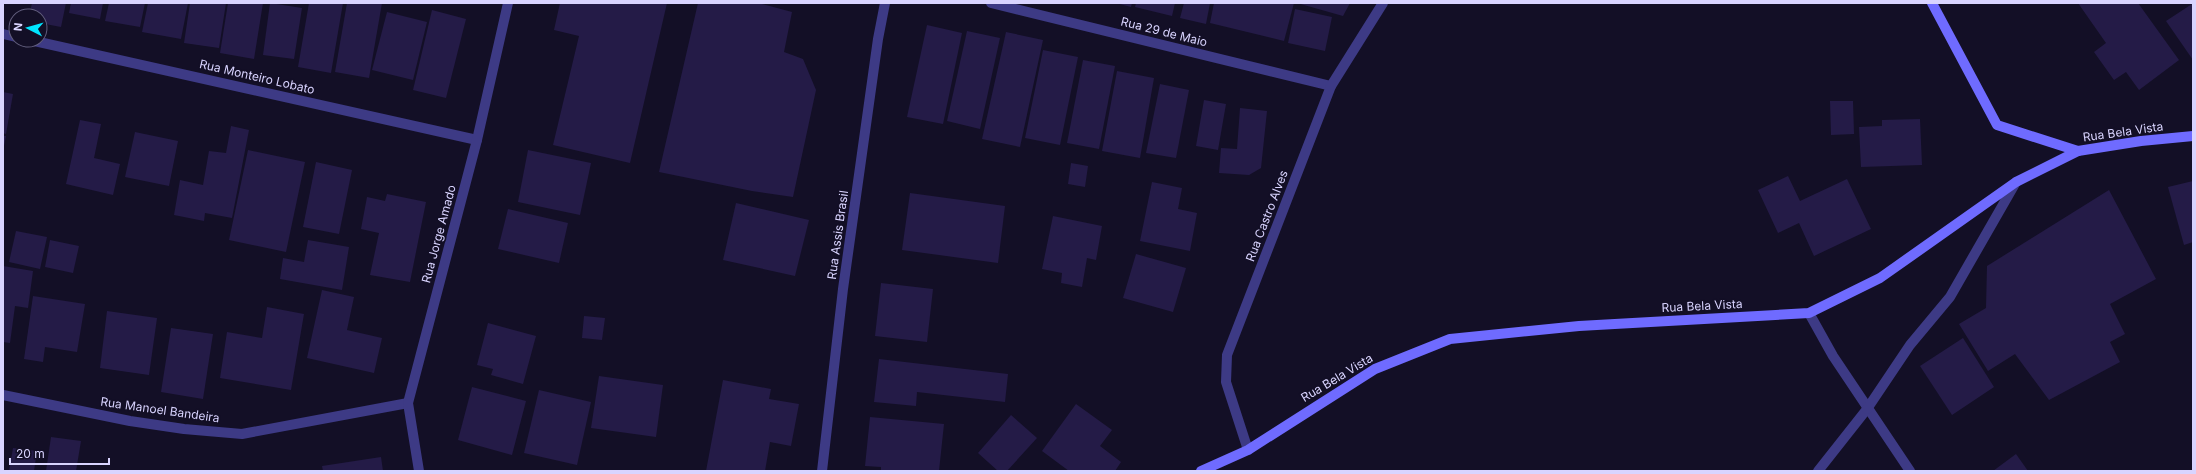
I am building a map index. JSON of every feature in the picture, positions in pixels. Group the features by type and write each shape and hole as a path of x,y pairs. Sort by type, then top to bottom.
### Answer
{"street":[{"name":"Rua Jorge Amado","path":"419,471 408,403 477,140 508,3"},
{"name":"Rua Assis Brasil","path":"822,471 843,289 878,39 885,3"},
{"name":"Rua 29 de Maio","path":"991,3 1332,86"},
{"name":"Rua Castro Alves","path":"1248,450 1226,382 1227,355 1332,86 1383,3"},
{"path":"1932,3 1997,125 2078,151"},
{"name":"Rua Monteiro Lobato","path":"48,44 477,140"},
{"name":"Rua Bela Vista","path":"1201,471 1248,450 1374,369 1450,339 1579,326 1809,312 1880,278 2016,182 2078,151 2141,141 2193,136"},
{"path":"1818,471 1867,409 1910,345 1950,297 2016,182"},
{"path":"1809,312 1833,356 1867,409 1910,471"},
{"name":"Rua Manoel Bandeira","path":"3,395 130,421 184,429 242,434 408,403"}],"building":[{"path":"32,3 66,3 61,27 48,25 48,8 31,8"},
{"path":"71,3 103,3 100,19 69,13"},
{"path":"109,3 145,3 140,27 105,21"},
{"path":"148,3 188,3 181,39 142,32"},
{"path":"190,3 226,3 219,48 184,43"},
{"path":"228,3 263,3 254,59 220,53"},
{"path":"270,3 302,8 294,59 263,55"},
{"path":"309,3 343,3 331,73 298,67"},
{"path":"347,3 382,3 369,78 335,72"},
{"path":"560,3 667,3 630,163 553,145 579,36 554,30"},
{"path":"698,3 758,3 792,12 784,52 803,59 816,90 793,197 752,191 659,172"},
{"path":"1116,3 1132,3 1131,7"},
{"path":"1136,3 1175,3 1172,16 1135,7"},
{"path":"1184,3 1210,3 1206,24 1180,18"},
{"path":"1214,3 1294,3 1284,41 1210,23"},
{"path":"1297,3 1350,3 1343,16"},
{"path":"2078,3 2138,3 2179,60 2139,90 2126,72 2114,80 2094,52 2106,43"},
{"path":"2192,4 2193,5 2193,60 2166,21"},
{"path":"1295,9 1332,17 1325,51 1288,43"},
{"path":"432,10 466,19 446,98 413,90"},
{"path":"387,12 427,22 413,80 372,70"},
{"path":"927,25 962,33 943,124 907,117"},
{"path":"967,31 1000,38 980,129 947,121"},
{"path":"1006,32 1043,40 1020,147 982,139"},
{"path":"1043,50 1078,57 1060,145 1025,138"},
{"path":"1083,60 1115,66 1099,149 1067,143"},
{"path":"1117,71 1154,78 1140,158 1102,151"},
{"path":"1160,84 1189,90 1176,158 1146,153"},
{"path":"3,92 13,94 6,134 3,133"},
{"path":"1204,100 1226,104 1218,150 1196,146"},
{"path":"1830,101 1853,101 1854,134 1831,135"},
{"path":"1240,108 1267,111 1261,168 1249,175 1219,173 1221,148 1237,149"},
{"path":"1920,119 1922,165 1861,167 1859,127 1882,126 1882,120"},
{"path":"80,120 101,124 94,158 120,164 113,195 66,184"},
{"path":"231,126 249,130 232,218 205,213 204,221 174,215 180,180 203,185 209,151 226,153"},
{"path":"135,132 178,141 169,186 125,177"},
{"path":"3,136 6,136 4,146 3,146"},
{"path":"248,150 305,162 286,252 229,240"},
{"path":"528,150 591,163 580,215 518,202"},
{"path":"316,162 352,170 339,234 303,227"},
{"path":"1071,163 1088,166 1085,187 1068,184"},
{"path":"1788,176 1800,201 1847,179 1871,229 1814,256 1799,223 1778,233 1758,190"},
{"path":"2193,181 2193,242 2184,245 2168,187"},
{"path":"1152,182 1182,188 1178,209 1197,213 1190,251 1140,241"},
{"path":"2109,190 2156,279 2110,304 2125,334 2110,342 2120,362 2049,400 2015,354 1988,371 1959,324 1986,308 1987,266"},
{"path":"910,193 1005,206 998,263 902,250"},
{"path":"387,194 426,202 410,282 370,275 379,233 361,229 367,197 385,201"},
{"path":"736,203 809,220 795,276 723,260"},
{"path":"508,209 568,223 559,263 498,249"},
{"path":"1053,216 1102,226 1096,260 1087,258 1082,287 1061,283 1062,273 1042,269"},
{"path":"16,231 47,237 40,269 9,262"},
{"path":"50,240 79,246 73,273 45,267"},
{"path":"308,240 349,247 342,290 280,279 283,258 304,262"},
{"path":"1136,254 1186,268 1173,312 1123,298"},
{"path":"3,266 33,271 28,308 15,306 10,343 3,342"},
{"path":"881,283 933,289 927,342 875,336"},
{"path":"322,290 354,297 347,330 382,338 374,373 307,358"},
{"path":"33,296 85,304 77,352 45,347 43,362 24,359"},
{"path":"267,307 304,314 291,390 220,378 227,332 262,338"},
{"path":"107,311 157,318 149,375 100,368"},
{"path":"584,316 605,318 602,340 582,338"},
{"path":"488,323 536,336 523,384 491,375 493,369 477,365"},
{"path":"171,328 213,334 203,399 161,392"},
{"path":"1963,338 1994,387 1952,415 1920,366"},
{"path":"879,359 1008,374 1005,402 917,392 916,406 874,402"},
{"path":"599,376 663,385 656,437 591,428"},
{"path":"723,380 771,389 769,399 799,404 791,446 770,442 765,471 706,471"},
{"path":"472,387 526,401 512,455 458,440"},
{"path":"539,390 591,402 577,465 524,453"},
{"path":"1076,404 1112,430 1100,446 1121,462 1115,471 1069,471 1042,451"},
{"path":"1011,415 1037,438 1007,471 998,471 978,453"},
{"path":"870,417 944,424 939,471 881,471 881,467 865,466"},
{"path":"51,437 81,441 76,471 46,471"},
{"path":"13,448 37,451 34,471 9,471"},
{"path":"2016,454 2028,471 1993,471"},
{"path":"381,457 383,471 323,471 322,466"}]}
